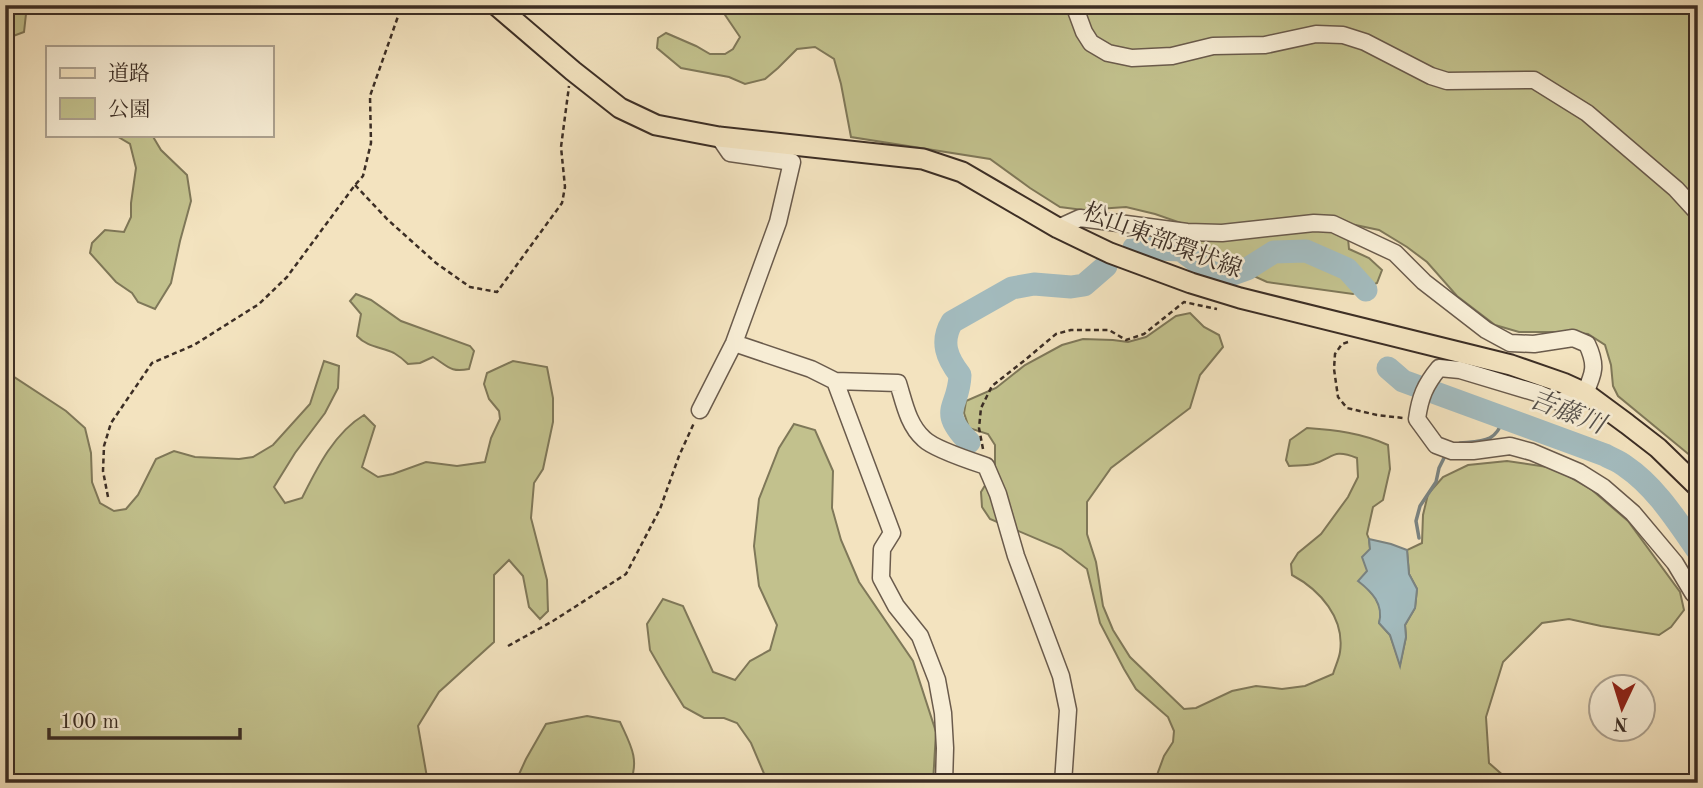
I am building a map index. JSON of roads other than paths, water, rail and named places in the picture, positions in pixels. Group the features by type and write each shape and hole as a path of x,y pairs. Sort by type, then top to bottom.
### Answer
{"main road":[{"name":"松山東部環状線","path":"496,5 620,108 656,125 719,137 923,159 962,172 1058,228 1110,253 1228,294 1541,374 1585,393 1658,448 1698,486"}],"street":[{"path":"1074,5 1091,43 1108,53 1132,58 1172,56 1213,46 1265,45 1316,34 1343,35 1365,42 1431,76 1447,81 1534,80 1587,113 1676,189 1698,213"},
{"path":"700,410 734,343 778,222 792,162 730,153 719,137"},
{"path":"1058,228 1080,218 1210,233 1314,223 1333,224 1395,253 1434,290 1486,330 1510,343 1534,344 1573,338 1587,344 1594,358 1594,374 1585,393 1559,402 1460,370 1439,368 1429,380 1419,401 1417,419 1436,445 1452,451 1510,446 1532,452 1579,472 1633,513 1675,563 1698,598"},
{"path":"734,343 811,369 835,381 898,383 909,418 924,440 986,466 1061,677 1068,710 1063,783"},
{"path":"835,381 892,533 882,549 881,578 896,606 920,636 937,680 943,713 944,783"}],"water":[{"path":"1369,539 1407,550 1409,574 1417,589 1415,608 1405,625 1406,637 1400,666 1390,635 1379,623 1378,604 1358,581 1367,571 1362,557 1370,549"}],"waterway":[{"name":"吉藤川","path":"1134,248 1181,250 1212,273 1233,274 1247,269 1274,252 1306,251 1347,269 1366,290"},
{"name":"吉藤川","path":"969,442 959,431 952,415 960,375 947,350 946,336 952,322 1012,288 1034,284 1071,287 1084,285 1106,266"},
{"name":"吉藤川","path":"1388,368 1403,381 1605,455 1620,463 1636,474 1656,494 1698,551"},
{"path":"1460,443 1488,439 1497,432 1504,418"},
{"path":"1419,538 1416,521 1420,506 1436,482 1445,456"}]}
